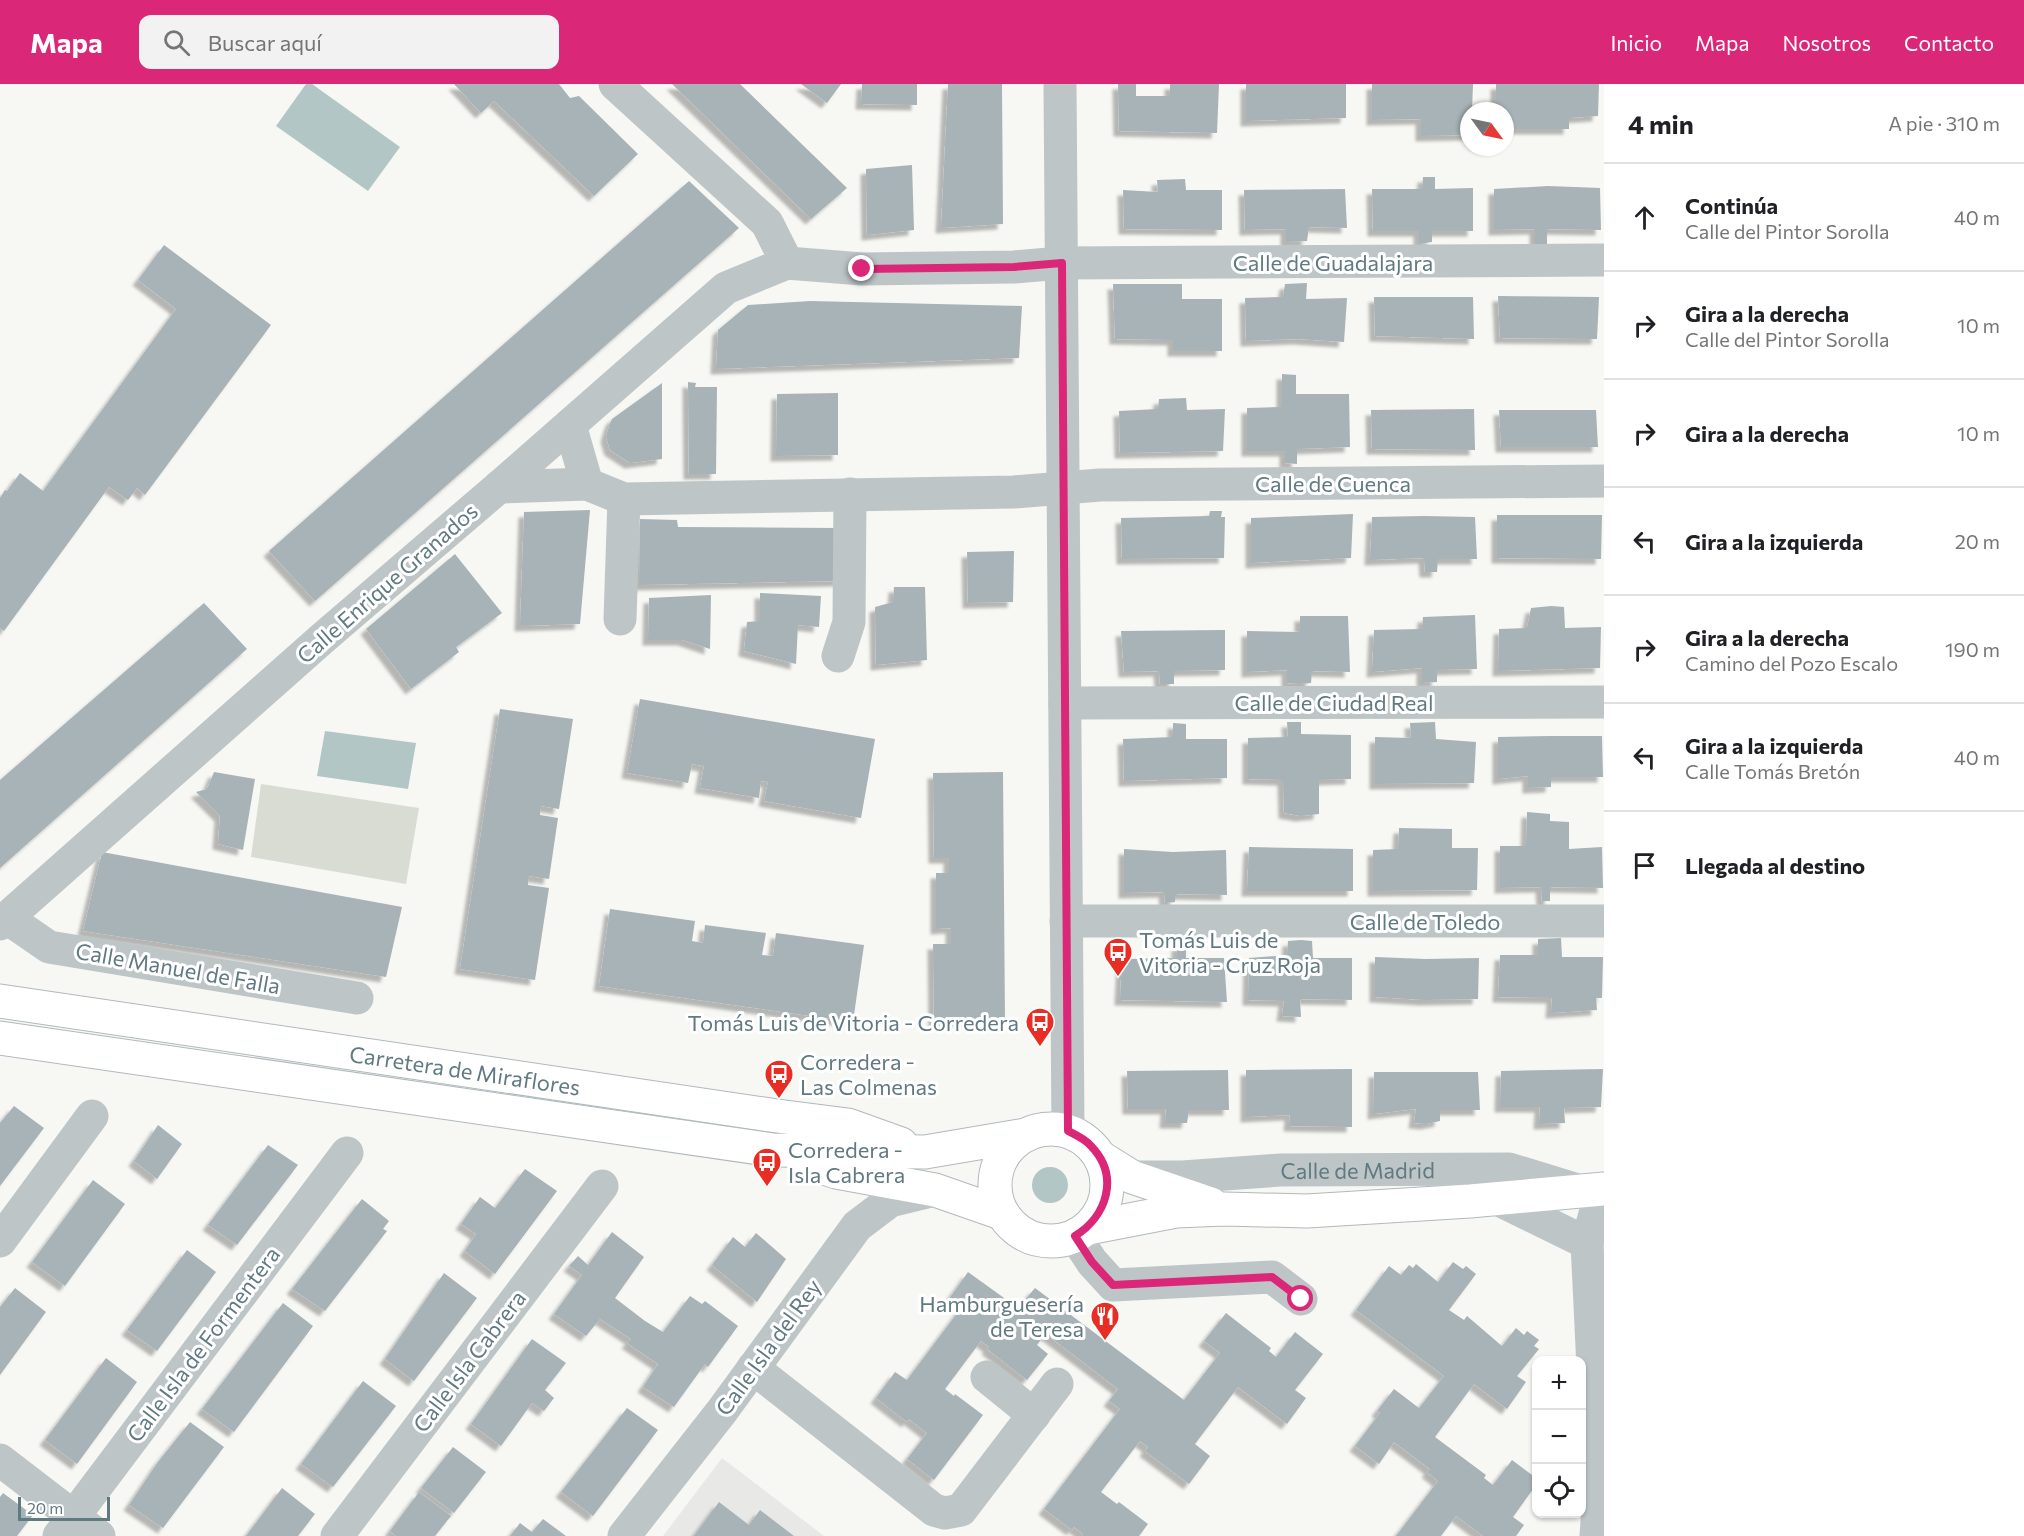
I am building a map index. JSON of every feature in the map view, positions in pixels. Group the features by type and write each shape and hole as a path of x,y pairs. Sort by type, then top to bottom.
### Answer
{"main road":[{"name":"Carretera de Miraflores","path":"0,1001 765,1115 848,1125 925,1152"},
{"name":"Carretera de Miraflores","path":"0,1038 773,1150 925,1152 1026,1135"},
{"path":"1039,1130 1068,1131 1091,1145 1100,1157 1106,1171 1105,1202 1098,1216 1081,1232 1059,1242 1042,1241 1026,1236 1012,1227 1001,1213 995,1196 995,1178 1000,1160 1011,1145 1026,1135 1039,1130"},
{"name":"Carretera de Miraflores","path":"773,1150 836,1172 935,1190 1001,1213"},
{"name":"Calle de Madrid","path":"1100,1157 1132,1177 1224,1209"},
{"path":"1483,1199 1594,1190"},
{"name":"Calle de Madrid","path":"1081,1232 1176,1211 1224,1209 1307,1211 1483,1199"}],"street":[{"path":"615,84 767,223 787,263"},
{"path":"1060,84 1068,1131"},
{"name":"Calle de Guadalajara","path":"787,263 862,269 1014,267 1062,263 1604,260"},
{"name":"Calle Enrique Granados","path":"4,921 324,637 726,288 787,263"},
{"path":"570,424 587,484"},
{"name":"Calle de Cuenca","path":"624,499 1014,492 1112,484 1604,481"},
{"path":"499,487 587,484 624,499 620,619"},
{"path":"838,656 849,622 850,495"},
{"name":"Calle de Ciudad Real","path":"1065,703 1604,702"},
{"name":"Calle Manuel de Falla","path":"4,921 49,947 357,998"},
{"name":"Calle de Toledo","path":"1066,921 1604,921"},
{"path":"0,1241 92,1116"},
{"name":"Calle Isla de Formentera","path":"66,1526 347,1153"},
{"name":"Calle de Madrid","path":"1132,1177 1183,1177 1281,1170 1509,1169 1594,1190"},
{"name":"Calle Isla Cabrera","path":"337,1536 602,1185"},
{"name":"Calle Isla del Rey","path":"624,1536 722,1411 857,1226 890,1201 935,1190"},
{"path":"1594,1190 1596,1210 1587,1243 1599,1492 1596,1536"},
{"path":"1483,1199 1587,1243"},
{"path":"1081,1232 1092,1262 1113,1285 1272,1277 1301,1299"},
{"path":"753,1368 934,1510 945,1513 961,1510 1057,1384"},
{"path":"987,1377 1035,1415"},
{"path":"0,1460 66,1526 99,1536"}],"shaded area":[{"path":"306,84 312,84 400,147 368,191 276,126"},
{"path":"325,731 416,743 408,789 317,776"},
{"path":"261,784 419,808 406,884 251,857"},
{"path":"1050,1167 1063,1172 1068,1185 1063,1198 1050,1203 1037,1198 1032,1185 1037,1172"},
{"path":"722,1458 824,1536 663,1536"}],"building":[{"path":"454,84 559,84 570,98 579,96 638,154 594,196 494,101 481,113"},
{"path":"672,84 740,84 847,188 811,219"},
{"path":"801,84 841,84 827,103"},
{"path":"862,84 917,84 917,105 861,104"},
{"path":"948,84 1002,84 1003,224 941,228"},
{"path":"1118,84 1136,84 1136,96 1170,96 1170,84 1219,84 1217,133 1119,131"},
{"path":"1246,84 1346,84 1346,118 1246,121"},
{"path":"1372,84 1473,84 1472,102 1460,102 1460,135 1421,136 1421,119 1372,120"},
{"path":"1496,84 1599,84 1598,116 1569,118 1569,129 1514,129 1514,102 1496,102"},
{"path":"912,165 914,230 867,235 866,169"},
{"path":"1423,177 1435,177 1435,189 1473,188 1473,231 1432,231 1432,242 1419,244 1419,231 1373,231 1372,189 1422,189"},
{"path":"1185,179 1186,190 1222,190 1222,230 1124,229 1123,190 1158,192 1157,180"},
{"path":"689,181 739,228 315,601 269,551"},
{"path":"1548,186 1600,188 1601,230 1547,229 1547,246 1535,247 1535,229 1494,230 1494,189"},
{"path":"1345,189 1347,228 1309,227 1307,241 1286,242 1286,229 1245,230 1244,190"},
{"path":"164,245 271,325 145,495 137,488 128,500 109,487 4,631 0,628 0,498 20,473 43,491 176,309 138,280"},
{"path":"1307,283 1306,299 1347,298 1344,342 1298,339 1246,341 1245,298 1283,297 1285,284"},
{"path":"1113,284 1182,284 1182,299 1222,299 1222,351 1173,351 1173,340 1115,339"},
{"path":"1498,296 1599,297 1597,339 1500,338"},
{"path":"1374,297 1473,297 1474,339 1375,336"},
{"path":"810,301 1022,306 1019,358 716,369 718,330 748,305"},
{"path":"1282,374 1296,375 1296,394 1349,394 1350,447 1297,449 1297,464 1285,463 1285,451 1247,451 1247,408 1282,407"},
{"path":"688,382 696,383 695,387 717,387 716,474 689,474"},
{"path":"662,383 662,459 630,463 610,450 606,437 609,426 612,419"},
{"path":"838,393 838,455 776,456 777,394"},
{"path":"1186,398 1187,410 1225,409 1223,451 1120,453 1119,411 1158,409 1159,399"},
{"path":"1474,409 1475,450 1372,449 1371,410"},
{"path":"1499,410 1596,410 1598,447 1501,447"},
{"path":"590,510 580,624 520,626 524,512"},
{"path":"1210,511 1222,511 1221,517 1225,517 1224,558 1122,559 1121,518 1209,516"},
{"path":"1353,514 1351,558 1251,563 1251,518"},
{"path":"1497,515 1602,515 1601,559 1497,558"},
{"path":"1372,517 1475,517 1477,559 1438,559 1437,572 1425,572 1424,558 1370,560"},
{"path":"640,519 677,520 678,527 839,528 840,581 639,585"},
{"path":"1014,551 1013,602 968,603 967,552"},
{"path":"455,554 502,613 456,647 459,652 411,689 366,629"},
{"path":"894,587 925,587 927,660 876,665 875,607 893,602"},
{"path":"760,593 821,596 819,627 798,625 796,664 744,651 747,622 760,621"},
{"path":"711,595 710,649 683,640 648,640 649,598"},
{"path":"204,603 247,649 0,868 0,780"},
{"path":"1564,607 1565,628 1601,627 1600,668 1498,671 1499,629 1527,628 1531,608"},
{"path":"1475,615 1477,669 1437,670 1437,682 1422,683 1422,668 1372,672 1374,630 1422,629 1423,617"},
{"path":"1300,616 1348,616 1350,672 1312,671 1311,683 1299,684 1287,683 1287,670 1247,672 1247,631 1300,632"},
{"path":"1225,630 1225,670 1174,671 1174,684 1160,684 1159,671 1124,672 1121,631"},
{"path":"640,699 875,739 861,818 764,801 768,782 761,781 759,798 700,788 704,766 692,764 688,783 627,773"},
{"path":"500,709 573,719 559,809 541,806 540,815 558,818 549,879 529,876 528,885 549,888 535,980 460,969"},
{"path":"1287,722 1301,722 1301,734 1351,735 1351,779 1319,780 1319,814 1301,816 1284,813 1283,780 1248,779 1248,738 1288,737"},
{"path":"1435,722 1436,739 1476,742 1474,783 1375,784 1375,737 1411,738 1410,723"},
{"path":"1173,723 1186,724 1186,739 1227,739 1227,778 1124,781 1123,739 1173,737"},
{"path":"1602,736 1603,777 1551,777 1551,787 1528,788 1528,776 1498,779 1498,737"},
{"path":"214,772 255,779 243,850 218,844 220,816 196,792 207,789"},
{"path":"1003,772 1005,1021 934,1022 933,944 951,944 951,928 936,929 936,873 949,873 949,858 934,858 933,773"},
{"path":"1527,812 1550,814 1550,821 1569,822 1569,849 1602,847 1603,888 1550,887 1550,901 1542,901 1541,887 1500,888 1500,846 1526,846"},
{"path":"1399,828 1452,829 1452,848 1478,848 1477,890 1373,891 1373,850 1398,849"},
{"path":"1249,847 1353,849 1353,891 1247,891"},
{"path":"1124,849 1173,852 1226,850 1227,895 1176,894 1175,902 1165,903 1164,892 1124,893"},
{"path":"102,852 402,907 386,977 83,931"},
{"path":"610,909 695,921 692,941 703,943 705,925 766,933 762,955 773,956 776,933 864,945 853,1022 599,986"},
{"path":"1561,938 1562,957 1603,957 1602,998 1596,998 1597,1010 1551,1013 1552,998 1498,997 1500,955 1538,955 1538,939"},
{"path":"1288,941 1312,941 1313,958 1352,958 1352,1000 1300,999 1301,1017 1282,1016 1284,1001 1248,1000 1249,958 1287,955"},
{"path":"1177,945 1186,945 1186,958 1224,958 1227,1002 1120,1000 1122,959 1177,958"},
{"path":"1375,957 1479,958 1478,999 1425,1000 1375,997"},
{"path":"1352,1069 1352,1127 1289,1126 1290,1115 1246,1117 1246,1070"},
{"path":"1603,1069 1601,1107 1564,1108 1565,1123 1539,1124 1540,1107 1500,1107 1501,1071"},
{"path":"1228,1070 1229,1110 1189,1110 1187,1123 1165,1123 1166,1109 1128,1109 1127,1071"},
{"path":"1374,1072 1478,1072 1480,1110 1440,1110 1440,1121 1426,1124 1414,1123 1416,1109 1373,1114"},
{"path":"14,1106 44,1128 0,1186 0,1123"},
{"path":"158,1125 182,1144 157,1179 134,1161"},
{"path":"268,1145 298,1165 237,1245 208,1225"},
{"path":"525,1169 557,1191 495,1274 465,1251 476,1234 461,1224 480,1197 495,1208"},
{"path":"93,1180 125,1204 65,1286 32,1262"},
{"path":"362,1199 389,1221 383,1229 387,1231 325,1311 292,1289"},
{"path":"612,1232 644,1257 615,1298 645,1321 663,1332 690,1296 702,1304 705,1301 738,1326 708,1367 705,1364 674,1407 643,1387 658,1364 627,1343 631,1339 600,1319 586,1336 554,1314 582,1275 569,1266 578,1256 588,1265"},
{"path":"756,1233 786,1259 757,1302 712,1265 733,1237 745,1247"},
{"path":"187,1250 216,1272 157,1351 127,1330"},
{"path":"1453,1262 1463,1269 1466,1266 1476,1274 1449,1310 1464,1320 1467,1316 1502,1346 1516,1328 1524,1335 1527,1331 1539,1340 1534,1346 1539,1349 1517,1376 1526,1382 1507,1409 1474,1384 1435,1437 1486,1475 1484,1478 1493,1485 1512,1460 1532,1475 1532,1491 1513,1517 1524,1525 1516,1536 1483,1536 1456,1516 1441,1536 1396,1536 1438,1481 1427,1472 1430,1469 1394,1442 1379,1464 1355,1446 1380,1413 1377,1411 1394,1389 1419,1408 1444,1376 1356,1310 1389,1266 1401,1275 1409,1265 1413,1268 1416,1264 1438,1282"},
{"path":"968,1272 1018,1308 1035,1288 1184,1400 1220,1353 1204,1341 1226,1313 1271,1348 1269,1351 1276,1357 1295,1332 1323,1354 1295,1390 1306,1398 1287,1424 1238,1387 1195,1444 1210,1456 1189,1484 1145,1451 1148,1447 1140,1441 1101,1492 1117,1504 1119,1502 1148,1524 1139,1536 1082,1536 1083,1534 1074,1527 1072,1530 1044,1509 1120,1409 1109,1401 1118,1389 1050,1337 1045,1334 1037,1345 1048,1354 1027,1380 987,1349 989,1347 981,1341 945,1389 983,1415 934,1480 907,1459 927,1433 909,1419 907,1422 876,1398 895,1372 907,1380 961,1308 949,1299"},
{"path":"444,1273 477,1298 414,1381 385,1359"},
{"path":"15,1288 46,1312 0,1375 0,1307"},
{"path":"283,1303 313,1326 234,1432 202,1409"},
{"path":"532,1339 566,1363 545,1390 554,1398 544,1411 532,1403 501,1446 471,1424"},
{"path":"106,1358 137,1382 77,1464 45,1440"},
{"path":"363,1381 396,1406 333,1487 301,1464"},
{"path":"627,1408 658,1430 593,1516 561,1492"},
{"path":"190,1422 224,1447 163,1528 129,1505 158,1462"},
{"path":"453,1447 486,1472 454,1513 421,1488"},
{"path":"282,1488 315,1514 298,1536 246,1536"},
{"path":"419,1492 451,1516 435,1536 396,1536 390,1531"},
{"path":"3,1493 33,1515 17,1536 0,1536 0,1497"},
{"path":"719,1502 749,1525 760,1510 794,1536 694,1536"},
{"path":"543,1519 566,1536 510,1536 520,1523 532,1532"}],"place":[{"name":"Tomás Luis de Vitoria - Cruz Roja","path":"1118,978"},
{"name":"Tomás Luis de Vitoria - Corredera","path":"1040,1048"},
{"name":"Corredera - Las Colmenas","path":"779,1100"},
{"name":"Corredera - Isla Cabrera","path":"767,1188"},
{"name":"Hamburguesería de Teresa","path":"1105,1342"}],"route":[{"path":"862,269 1014,267 1062,263 1068,1131 1091,1145 1100,1157 1106,1171 1107,1186 1105,1202 1098,1216 1088,1228 1075,1236 1092,1262 1113,1285 1272,1277 1301,1299"}]}
